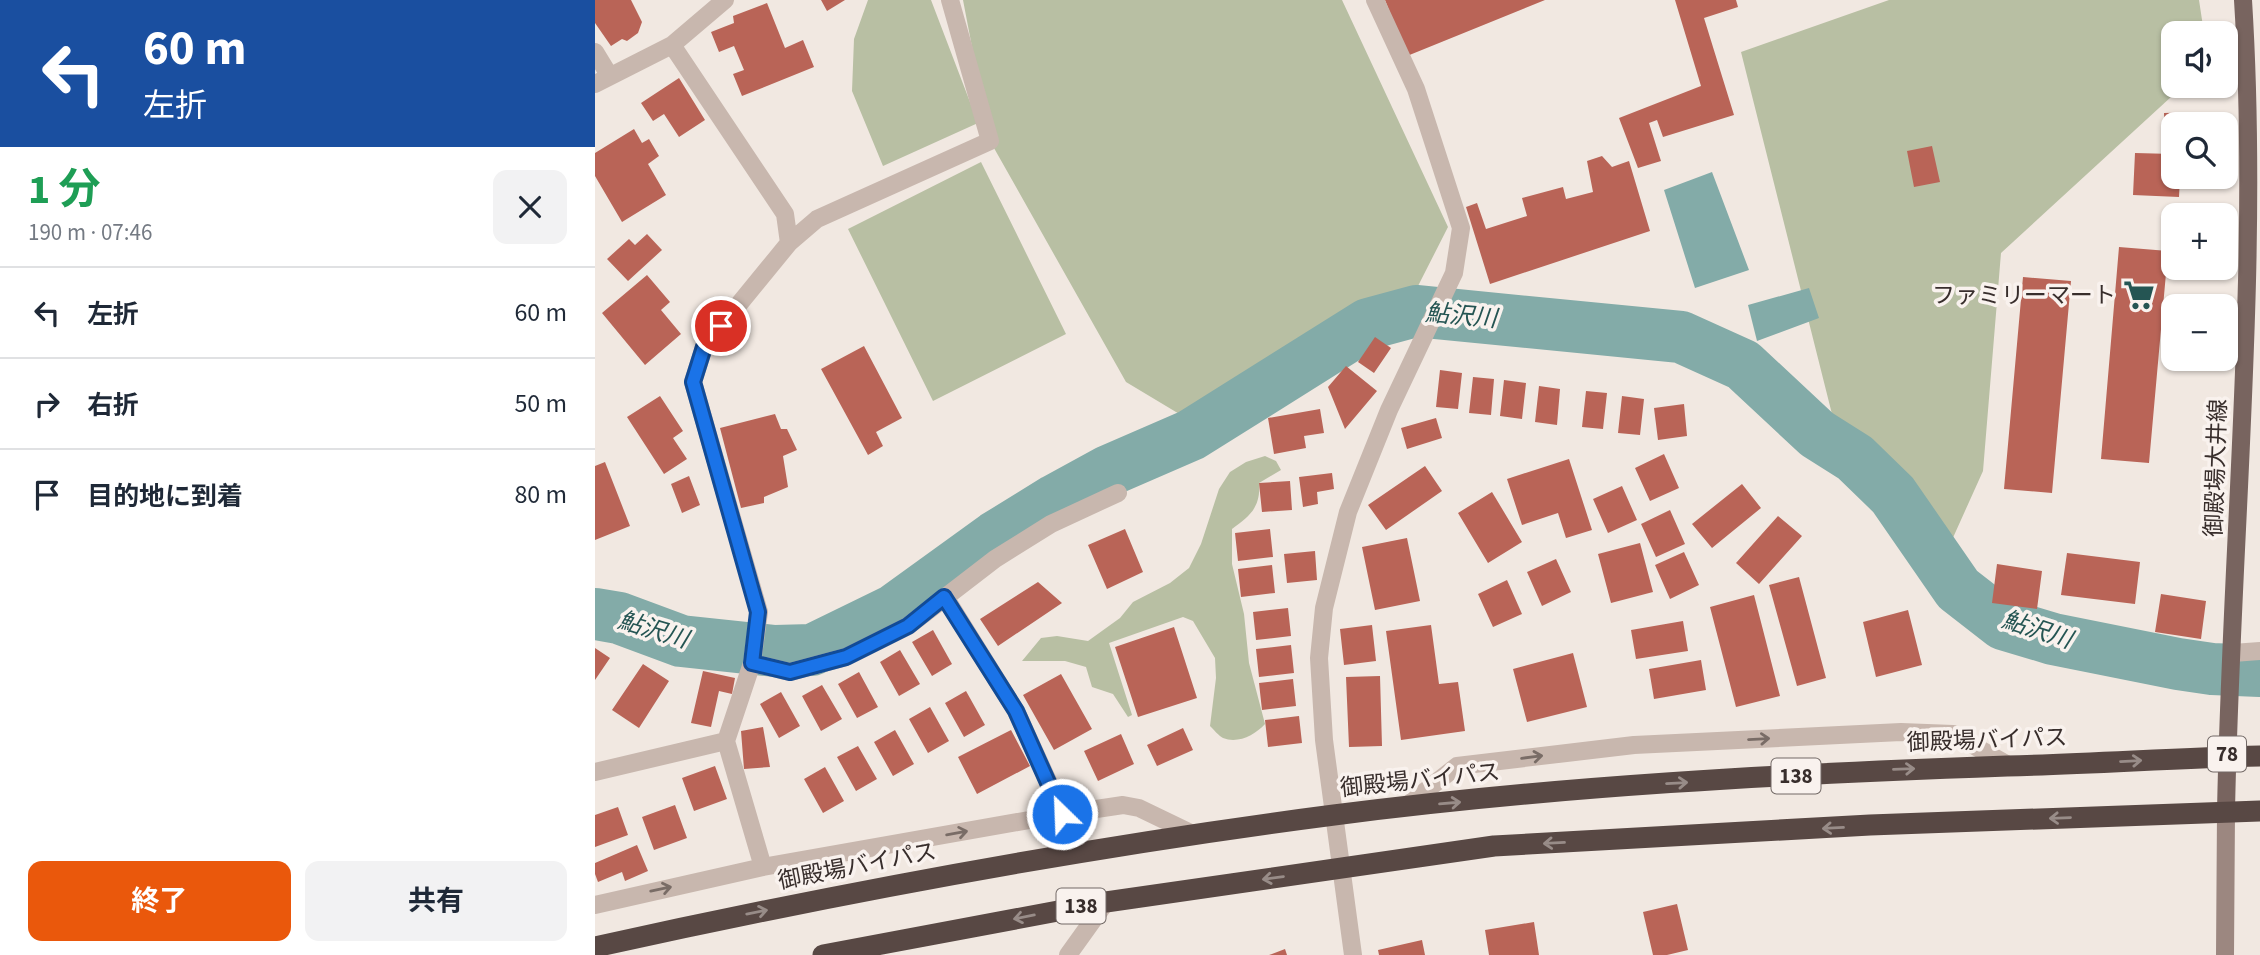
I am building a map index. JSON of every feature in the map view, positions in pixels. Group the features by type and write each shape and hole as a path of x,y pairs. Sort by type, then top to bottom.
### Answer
{"highway":[{"name":"御殿場バイパス","path":"595,947 902,883 1334,815 1644,785 1903,769 2260,756"},
{"name":"138","path":"823,955 1106,902 1494,846 1870,825 2260,811"}],"main road":[{"name":"御殿場大井線","path":"2226,812 2256,222 2243,0"},
{"path":"2225,955 2226,812"}],"street":[{"path":"595,52 602,79 672,45 725,0"},
{"path":"763,867 726,741 752,663 758,612 693,382 704,347 789,243 817,219 990,141 950,0"},
{"path":"1353,955 1324,740 1319,658 1324,608 1347,512 1389,410 1454,273 1461,228 1416,89 1375,0"},
{"path":"672,45 785,214 789,243"},
{"path":"752,663 790,672 846,657 908,626 995,559 1051,524 1118,493"},
{"path":"944,597 1016,711 1062,814"},
{"path":"2233,653 2260,652"},
{"path":"1405,807 1457,765 1635,745 1901,732 1953,734 2010,766"},
{"path":"595,772 726,741"},
{"path":"595,905 763,867 1123,805 1139,808 1195,835"},
{"path":"1068,955 1106,902"}],"green space":[{"path":"868,0 931,0 978,123 883,166 852,91 854,39"},
{"path":"963,0 1342,0 1448,227 1418,286 1186,418 1126,382 990,141"},
{"path":"1889,0 2199,0 2202,21 2161,21 2161,98 2170,98 2001,253 1983,471 1947,551 1834,422 1741,52"},
{"path":"981,162 1066,334 933,401 848,229"},
{"path":"1265,456 1276,461 1281,470 1259,483 1256,505 1244,520 1232,529 1232,564 1244,614 1249,663 1265,724 1261,728 1246,737 1229,740 1210,726 1216,678 1215,658 1193,621 1183,617 1109,643 1132,715 1128,717 1113,694 1092,687 1086,667 1065,661 1022,661 1041,638 1057,636 1088,641 1120,618 1133,602 1170,583 1189,568 1201,544 1219,489 1230,472 1246,462"}],"water":[{"path":"1712,172 1749,270 1695,288 1664,190"},
{"path":"1809,288 1819,318 1757,341 1748,305"}],"building":[{"path":"595,0 631,0 642,22 638,33 627,41 622,39 611,46 595,23"},
{"path":"821,0 845,0 827,11"},
{"path":"1385,0 1545,0 1407,56"},
{"path":"1675,0 1736,0 1738,7 1704,18 1734,115 1663,137 1657,120 1649,123 1661,161 1638,168 1619,118 1701,86"},
{"path":"767,3 785,48 803,40 814,67 742,96 733,74 744,70 734,46 719,52 711,32 734,23 733,16"},
{"path":"679,78 705,120 679,137 664,114 653,121 641,103"},
{"path":"634,129 642,143 649,139 659,156 648,164 666,195 622,222 595,176 595,153"},
{"path":"1932,146 1940,182 1914,187 1907,151"},
{"path":"2135,153 2161,154 2161,189 2179,189 2179,197 2133,195"},
{"path":"1602,156 1612,167 1629,161 1650,231 1490,284 1466,207 1477,203 1486,229 1527,216 1522,198 1563,187 1566,199 1593,192 1587,161"},
{"path":"647,234 662,250 628,281 607,259 629,239 635,245"},
{"path":"2119,247 2161,250 2161,280 2165,280 2164,294 2161,294 2161,329 2149,463 2101,459"},
{"path":"647,275 670,302 661,310 681,334 645,365 602,313"},
{"path":"2023,277 2071,281 2052,493 2004,489"},
{"path":"1375,337 1391,348 1374,373 1358,362"},
{"path":"864,346 902,418 876,432 883,446 868,455 821,369"},
{"path":"1346,366 1377,391 1345,429 1328,387"},
{"path":"1440,370 1462,373 1458,409 1436,407"},
{"path":"1473,377 1494,379 1491,415 1469,413"},
{"path":"1504,380 1526,383 1522,419 1500,416"},
{"path":"1539,386 1560,389 1557,425 1535,422"},
{"path":"1586,391 1607,393 1603,429 1582,427"},
{"path":"660,396 683,431 673,438 687,459 664,474 627,417"},
{"path":"1622,396 1644,399 1640,435 1618,433"},
{"path":"1684,404 1687,436 1658,440 1654,408"},
{"path":"1320,409 1324,433 1304,436 1306,448 1274,454 1268,418"},
{"path":"775,414 781,429 787,429 797,450 783,456 788,487 764,497 764,503 741,508 720,428"},
{"path":"1436,418 1442,438 1407,449 1401,428"},
{"path":"1664,454 1679,488 1650,501 1635,468"},
{"path":"1569,459 1592,530 1566,538 1558,513 1522,525 1507,479"},
{"path":"605,462 630,526 595,540 595,466"},
{"path":"1425,466 1442,491 1386,530 1368,505"},
{"path":"1332,473 1334,489 1317,492 1318,504 1303,507 1299,477"},
{"path":"689,476 700,505 682,513 671,484"},
{"path":"1290,481 1292,510 1262,512 1259,483"},
{"path":"1742,484 1761,508 1712,548 1692,524"},
{"path":"1622,486 1637,520 1608,533 1593,499"},
{"path":"1492,492 1522,542 1488,563 1458,513"},
{"path":"1670,510 1685,544 1656,557 1641,524"},
{"path":"1778,516 1802,536 1759,584 1736,563"},
{"path":"1125,529 1143,572 1107,589 1088,545"},
{"path":"1270,529 1273,557 1238,561 1235,533"},
{"path":"1407,538 1420,601 1375,610 1362,547"},
{"path":"1640,543 1653,592 1611,603 1598,554"},
{"path":"1315,551 1317,580 1287,583 1284,554"},
{"path":"1684,552 1699,585 1670,599 1655,565"},
{"path":"2067,553 2140,562 2135,604 2061,595"},
{"path":"1556,559 1571,592 1542,606 1527,572"},
{"path":"1997,564 2042,571 2037,609 1992,603"},
{"path":"1272,565 1275,593 1241,597 1238,569"},
{"path":"1799,577 1826,678 1797,686 1769,585"},
{"path":"1507,580 1522,614 1493,627 1478,594"},
{"path":"1038,582 1062,603 998,646 980,619"},
{"path":"2161,594 2206,601 2201,639 2155,632"},
{"path":"1754,595 1780,696 1736,707 1710,607"},
{"path":"1288,608 1291,636 1256,640 1253,612"},
{"path":"1908,610 1922,665 1876,677 1863,622"},
{"path":"1683,621 1688,651 1636,659 1631,630"},
{"path":"1372,625 1376,661 1344,665 1340,629"},
{"path":"1431,625 1439,684 1458,682 1465,731 1401,740 1386,631"},
{"path":"1174,627 1197,698 1138,717 1115,647"},
{"path":"933,630 952,664 932,676 912,642"},
{"path":"1291,645 1294,673 1259,677 1256,649"},
{"path":"595,648 610,658 595,680"},
{"path":"900,650 920,684 899,696 880,662"},
{"path":"1573,653 1587,707 1527,722 1513,669"},
{"path":"1701,660 1706,690 1654,699 1649,669"},
{"path":"643,664 669,681 639,728 612,710"},
{"path":"703,671 735,678 732,694 719,691 711,727 691,723"},
{"path":"859,672 878,707 857,718 838,684"},
{"path":"1061,674 1092,729 1054,750 1023,695"},
{"path":"1380,676 1382,746 1349,747 1346,677"},
{"path":"1293,679 1296,706 1262,710 1259,683"},
{"path":"822,685 842,719 821,731 802,696"},
{"path":"966,691 985,725 964,737 945,703"},
{"path":"781,692 800,726 779,738 760,704"},
{"path":"930,707 949,741 928,753 909,719"},
{"path":"1299,716 1302,743 1268,747 1265,720"},
{"path":"763,727 770,767 744,769 741,731"},
{"path":"1183,728 1193,750 1157,766 1147,745"},
{"path":"895,730 914,764 893,776 874,742"},
{"path":"1011,730 1030,766 977,794 958,757"},
{"path":"1121,734 1134,764 1098,781 1084,751"},
{"path":"858,746 877,779 856,791 837,757"},
{"path":"715,766 727,799 694,811 682,778"},
{"path":"825,767 844,801 823,813 804,779"},
{"path":"675,805 687,838 654,850 642,817"},
{"path":"618,807 628,835 595,847 595,815"},
{"path":"637,845 648,871 625,881 622,872 598,882 595,863"},
{"path":"1677,904 1688,950 1653,955 1643,912"},
{"path":"1534,922 1539,955 1489,955 1485,930"},
{"path":"1422,940 1425,955 1379,955 1378,950"},
{"path":"1285,949 1287,955 1269,955"}],"waterway":[{"name":"鮎沢川","path":"595,614 619,618 681,641 775,651 812,650 894,610 995,537 1055,500 1108,471 1191,435 1368,324 1416,311 1681,337 1743,365 1817,434 1855,458 1893,495 1958,589 2003,624 2053,639 2178,664 2260,671"}],"place":[{"name":"ファミリーマート","path":"2139,295"}],"route":[{"path":"721,326 704,347 693,382 758,612 752,663 790,672 846,657 908,626 944,597 1016,711 1062,814"}]}
